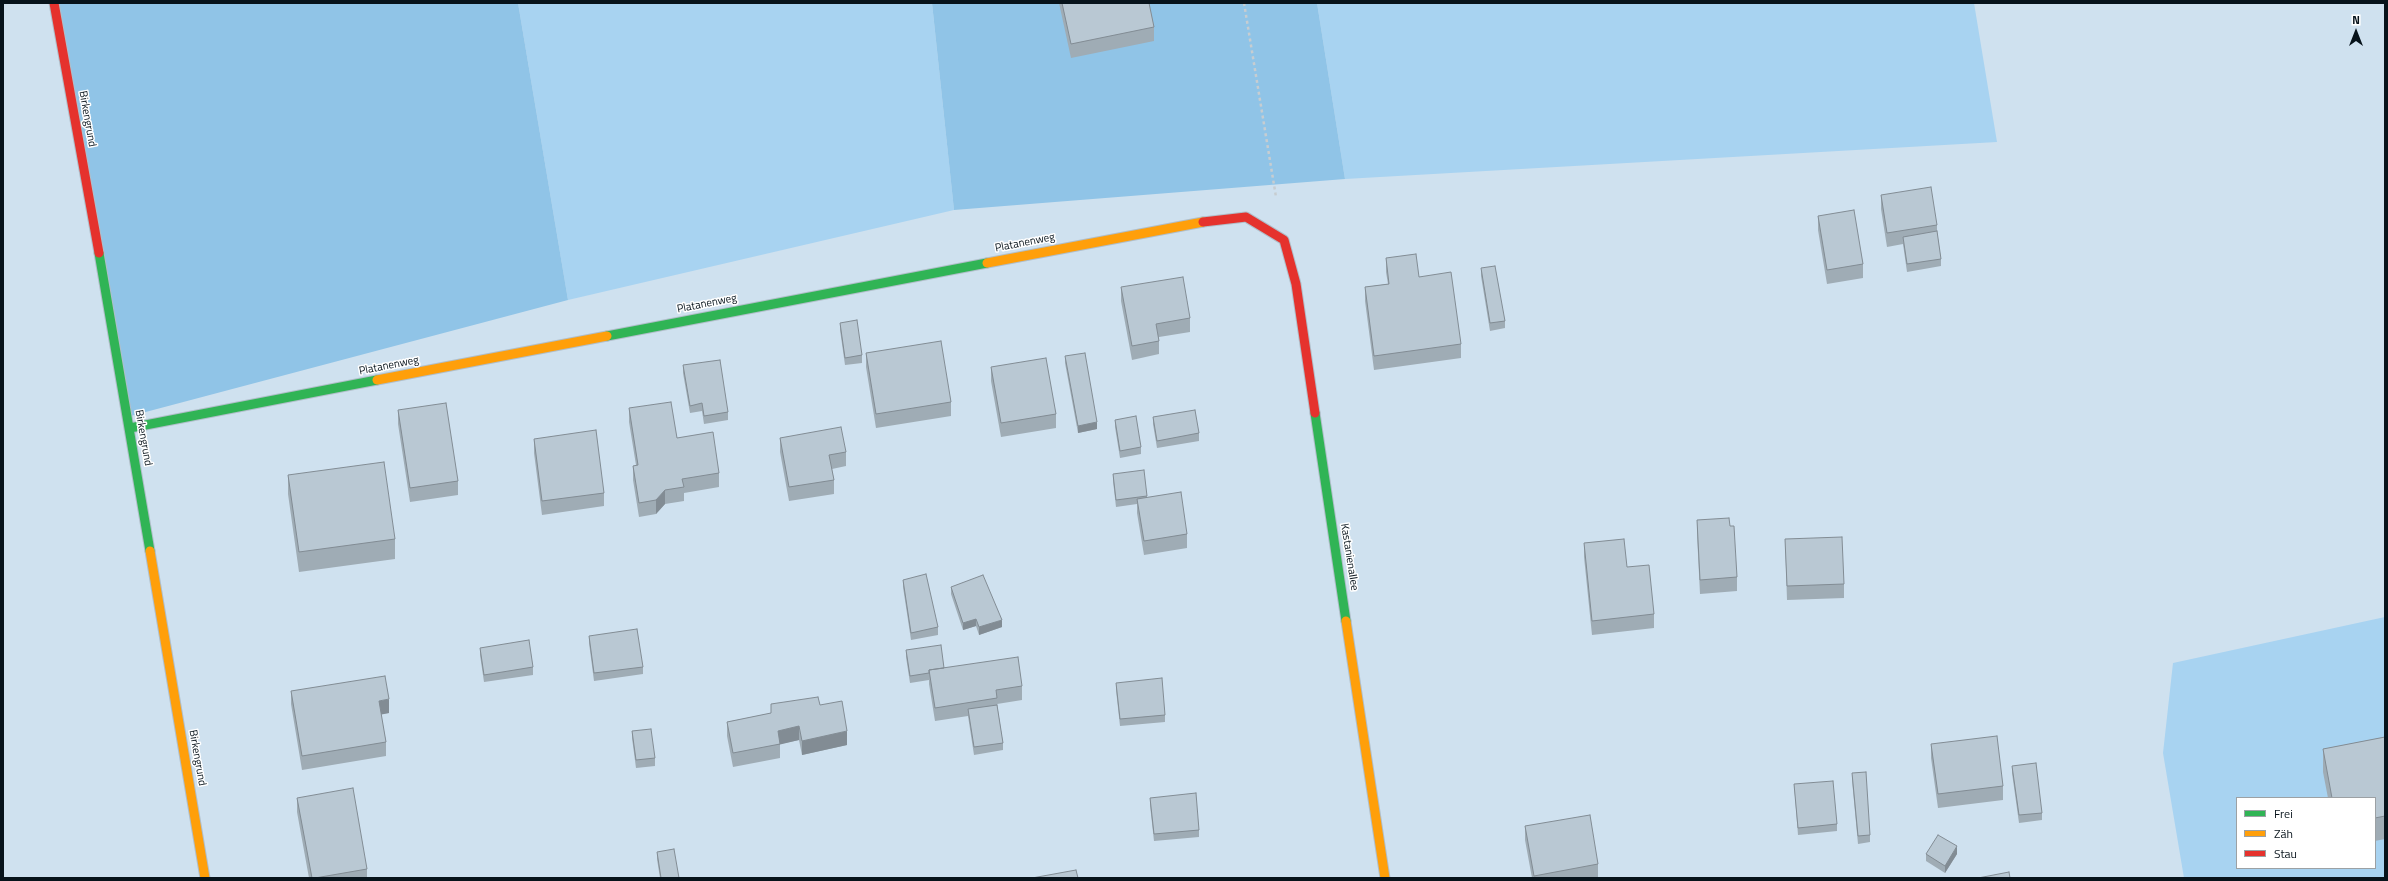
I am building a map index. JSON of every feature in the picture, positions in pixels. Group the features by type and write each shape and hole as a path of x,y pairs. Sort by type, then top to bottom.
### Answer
{"street":[{"name":"Birkengrund","path":"54,3 130,428 205,878"},
{"name":"Platanenweg","path":"130,428 1194,223 1246,217 1284,240"},
{"name":"Kastanienallee","path":"1284,240 1296,284 1385,878"}],"path":[{"path":"1244,3 1284,240"}],"shaded area":[{"path":"58,3 518,3 568,300 123,418"},
{"path":"518,3 932,3 954,210 568,300"},
{"path":"932,3 1317,3 1345,179 954,210"},
{"path":"1317,3 1974,3 1997,142 1345,179"},
{"path":"2385,617 2385,878 2184,878 2163,753 2173,663"}],"building":[{"path":"1062,3 1149,3 1154,27 1071,44"},
{"path":"1931,187 1937,225 1887,233 1881,195"},
{"path":"1854,210 1863,264 1827,270 1818,216"},
{"path":"1937,231 1941,259 1907,264 1903,237"},
{"path":"1416,254 1419,277 1451,272 1461,344 1374,356 1365,287 1389,284 1386,258"},
{"path":"1495,266 1505,321 1490,323 1481,268"},
{"path":"1183,277 1190,318 1156,324 1159,341 1132,346 1121,287"},
{"path":"857,320 862,355 845,358 840,323"},
{"path":"941,341 951,402 876,414 866,353"},
{"path":"1085,353 1097,422 1078,426 1065,356"},
{"path":"1046,358 1056,414 1001,423 991,367"},
{"path":"720,360 728,412 704,416 702,403 690,406 683,365"},
{"path":"671,402 677,438 713,432 719,473 682,479 684,487 665,490 656,500 639,503 633,466 638,465 629,408"},
{"path":"446,403 458,481 410,488 398,410"},
{"path":"1195,410 1199,433 1157,441 1153,417"},
{"path":"1136,416 1141,447 1120,451 1115,420"},
{"path":"841,427 846,452 829,455 834,480 789,487 780,438"},
{"path":"596,430 604,493 542,501 534,439"},
{"path":"384,462 395,539 299,552 288,475"},
{"path":"1144,470 1147,496 1116,500 1113,474"},
{"path":"1181,492 1187,534 1144,541 1137,499"},
{"path":"1729,518 1730,526 1734,526 1737,577 1700,580 1697,520"},
{"path":"1842,537 1844,584 1787,586 1785,539"},
{"path":"1624,539 1627,567 1649,565 1654,614 1592,621 1584,543"},
{"path":"926,574 938,627 911,633 903,580"},
{"path":"983,575 1002,620 979,627 976,619 963,623 951,587"},
{"path":"637,629 643,667 594,673 589,636"},
{"path":"529,640 533,667 484,675 480,648"},
{"path":"941,645 944,668 929,670 929,673 910,676 906,650"},
{"path":"1018,657 1022,686 996,690 997,698 935,708 929,670"},
{"path":"385,676 389,699 379,701 386,742 302,756 291,691"},
{"path":"1162,678 1165,715 1120,719 1116,683"},
{"path":"818,697 820,705 842,701 847,731 802,741 799,726 778,731 780,744 733,753 727,722 771,713 771,704"},
{"path":"997,705 1003,743 974,747 968,709"},
{"path":"651,729 655,758 636,760 632,731"},
{"path":"1997,736 2003,786 1938,794 1931,744"},
{"path":"2385,737 2385,816 2376,818 2376,797 2332,797 2323,749"},
{"path":"2036,763 2042,813 2019,815 2012,766"},
{"path":"1866,772 1870,835 1858,836 1852,773"},
{"path":"1833,781 1837,824 1798,828 1794,784"},
{"path":"353,788 367,869 312,878 297,798"},
{"path":"1196,793 1199,830 1154,834 1150,798"},
{"path":"1590,815 1598,864 1534,876 1525,826"},
{"path":"1938,835 1957,846 1945,866 1926,854"},
{"path":"674,849 679,878 661,878 657,852"},
{"path":"1076,870 1078,878 1032,878"},
{"path":"2009,872 2010,878 1978,878"}],"traffic: fast":[{"path":"99,253 150,551"},
{"path":"607,336 987,263"},
{"path":"130,428 377,380"},
{"path":"1315,413 1346,621"}],"traffic: slow":[{"path":"987,263 1203,222"},
{"path":"377,380 607,336"},
{"path":"150,551 205,878"},
{"path":"1346,621 1385,878"}],"traffic: jam":[{"path":"54,3 99,253"},
{"path":"1203,222 1246,217 1284,240 1296,284 1315,413"}]}
